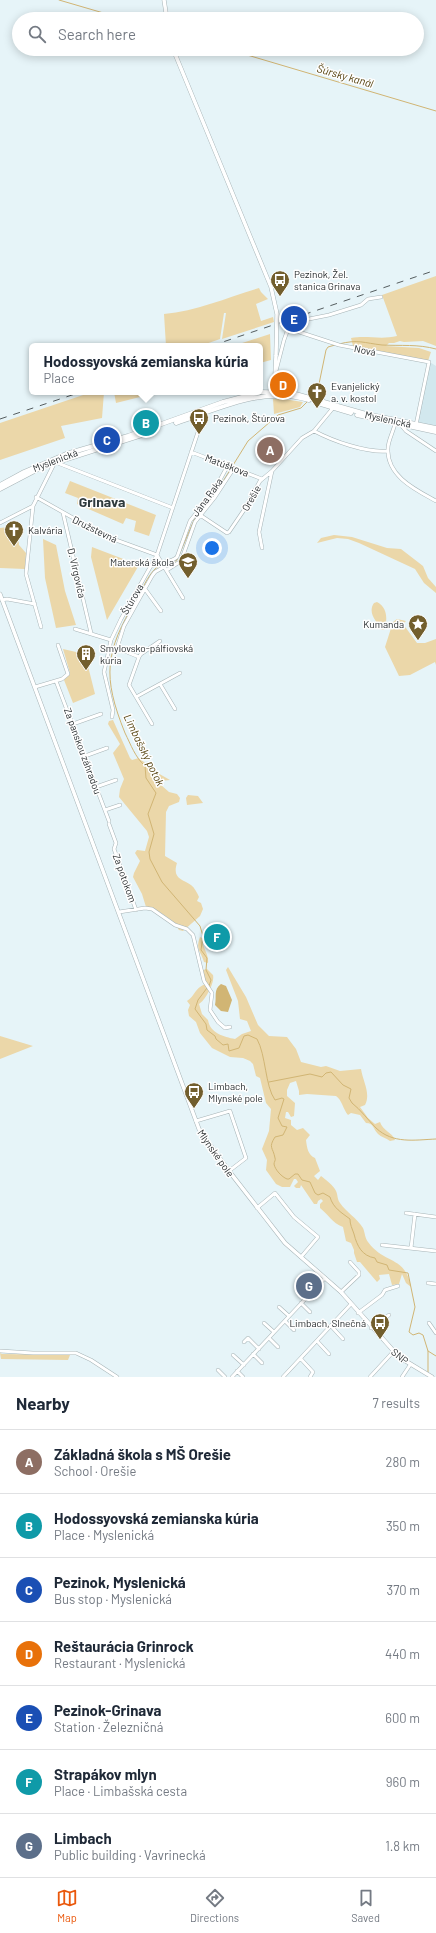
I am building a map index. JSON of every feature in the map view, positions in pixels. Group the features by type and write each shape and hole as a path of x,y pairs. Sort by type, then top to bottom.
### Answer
{"main road":[{"name":"Myslenická","path":"263,394 309,399 357,412 407,423 436,432"},
{"name":"Myslenická","path":"0,487 24,472 66,454 146,431 250,395"},
{"name":"Myslenická","path":"309,399 334,408 395,424 436,428"},
{"name":"Myslenická","path":"0,487 55,462 198,413"},
{"path":"402,425 407,423"}],"street":[{"path":"164,0 165,12"},
{"path":"176,56 271,287 277,314 274,394"},
{"path":"274,377 287,331 309,319 329,315 361,304 368,299 381,297"},
{"name":"Nová","path":"290,329 332,344 429,362 416,426"},
{"name":"Orešie","path":"200,515 228,533 262,479 272,471 302,438 314,431 334,408"},
{"name":"Štúrova","path":"112,717 113,710 104,672 111,640 121,619 157,555 192,452 199,427 198,413"},
{"path":"395,424 388,451 392,466 401,478 414,490 436,501"},
{"name":"Myslenická","path":"402,425 406,431 436,451"},
{"path":"314,431 329,438 368,449 388,451"},
{"name":"Matúškova","path":"192,452 262,479"},
{"path":"41,627 26,574 33,506 36,497 55,462 173,508"},
{"path":"139,657 117,648 124,626 155,572 181,561 192,530 200,515 215,497 231,467"},
{"name":"Jána Raka","path":"160,562 172,560 177,557 190,521 231,467"},
{"path":"262,548 260,532 272,471"},
{"name":"Družstevná","path":"36,497 105,536 157,555"},
{"path":"0,524 33,506"},
{"name":"D. Virgoviča","path":"63,513 91,633"},
{"path":"157,555 183,598"},
{"path":"150,567 160,562"},
{"path":"145,589 161,611"},
{"name":"Mlynské pole","path":"0,594 150,993 199,1129 229,1171 285,1243 341,1292 351,1304"},
{"path":"2,600 7,599 35,604"},
{"path":"75,629 111,640"},
{"path":"152,724 129,685 141,654 160,641"},
{"path":"35,687 62,679 68,672 58,645"},
{"path":"136,697 180,673"},
{"name":"Za panskou záhradou","path":"56,681 109,822"},
{"path":"160,684 175,710"},
{"path":"73,724 101,714"},
{"path":"85,756 107,748"},
{"path":"96,787 116,780"},
{"path":"105,810 120,805"},
{"name":"Za potokom","path":"109,822 116,843 114,849 136,910"},
{"path":"119,912 152,909 175,925 191,932 207,987 212,993 210,1010 221,1025 225,1028 230,1027"},
{"path":"196,1121 230,1111 246,1158 229,1171"},
{"path":"257,1208 275,1193 294,1217 318,1237 301,1257"},
{"path":"406,1213 436,1217"},
{"path":"411,1248 415,1214"},
{"path":"382,1245 436,1251"},
{"path":"341,1292 359,1275 359,1272 350,1262"},
{"path":"232,1377 325,1278"},
{"path":"428,1283 436,1284"},
{"path":"358,1312 382,1295 385,1290 398,1286"},
{"path":"301,1303 310,1312"},
{"path":"283,1377 351,1304"},
{"name":"SNP","path":"351,1304 393,1352 410,1365 431,1376"},
{"path":"279,1307 289,1316"},
{"path":"372,1329 389,1315"},
{"path":"285,1321 294,1330"},
{"path":"264,1323 274,1332"},
{"path":"429,1323 436,1333"},
{"path":"332,1326 343,1339"},
{"path":"244,1342 248,1338 259,1349"},
{"path":"269,1338 278,1346"},
{"path":"317,1341 329,1354"},
{"path":"0,1351 76,1353 91,1360 117,1377"},
{"path":"370,1377 393,1352"},
{"path":"253,1354 262,1363"},
{"path":"233,1355 244,1365"},
{"path":"301,1359 313,1372 310,1377"},
{"path":"402,1377 410,1365"},
{"path":"218,1370 225,1377"},
{"path":"237,1371 243,1377"}],"shaded area":[{"path":"436,276 436,346 423,341 400,341 389,343 386,346 419,348 431,352 428,361 353,346 351,338 385,338 397,336 382,295"},
{"path":"259,288 268,299 256,304 261,321 273,317 274,322 222,339 226,313 224,313 220,339 209,343 166,343 164,314 200,307"},
{"path":"270,334 271,360 263,362 263,343 242,343"},
{"path":"428,361 436,366 436,426 415,423"},
{"path":"83,395 104,395 102,418 61,426 65,438 0,460 0,423"},
{"path":"115,395 148,395 116,403"},
{"path":"273,399 303,402 300,407 274,414"},
{"path":"70,481 156,515 149,536 134,531 136,521 126,518 123,524 77,504 78,498 65,493"},
{"path":"17,526 19,545 26,553 25,569 0,568 0,528"},
{"path":"334,535 352,537 387,548 401,549 423,566 428,578 436,587 436,593 424,583 415,569 359,543 348,539 337,538 317,543 321,538"},
{"path":"43,539 56,545 65,591 76,625 56,628 45,578"},
{"path":"92,547 139,565 107,620 91,557"},
{"path":"377,602 381,604 386,614 385,629 382,630 372,614 372,607 374,603"},
{"path":"397,619 406,621 402,625 417,643 425,643 436,639 436,665 435,662 410,675 399,676 385,647 393,622"},
{"path":"63,649 85,654 95,694 73,703 64,680 70,673"},
{"path":"113,720 130,758 132,760 139,758 156,772 170,780 160,781 161,785 169,792 177,794 180,798 179,802 169,806 166,812 165,856 177,863 177,875 181,880 194,888 199,897 197,901 201,903 203,909 200,916 183,931 179,930 173,922 165,916 146,907 142,894 133,877 140,861 135,853 137,850 145,851 149,837 147,831 119,797 124,779 113,753 120,744 108,724 109,721"},
{"path":"188,795 198,796 203,803 187,805 186,798"},
{"path":"200,937 202,938 208,963 204,962 199,950 198,945"},
{"path":"228,967 246,997 258,1025 269,1036 287,1037 296,1049 301,1062 321,1067 326,1066 340,1071 361,1069 367,1092 367,1101 365,1105 360,1107 368,1118 375,1124 380,1122 395,1140 390,1141 379,1135 372,1125 366,1123 360,1115 351,1113 348,1115 340,1100 336,1096 307,1094 299,1095 296,1081 290,1083 287,1090 287,1096 295,1103 294,1116 291,1117 288,1112 286,1112 285,1118 291,1120 291,1125 297,1130 303,1128 310,1135 306,1140 307,1148 309,1153 315,1158 320,1171 314,1176 318,1180 321,1176 335,1189 338,1200 363,1228 368,1242 374,1249 394,1261 404,1270 411,1287 406,1283 402,1274 399,1284 392,1285 389,1274 379,1275 380,1279 377,1282 360,1262 357,1262 351,1243 346,1241 343,1227 333,1221 320,1208 320,1204 323,1201 321,1199 317,1204 314,1204 301,1185 300,1188 296,1188 294,1186 298,1182 296,1179 294,1179 290,1187 282,1187 276,1184 266,1170 267,1160 262,1149 269,1131 271,1109 266,1103 260,1078 256,1076 253,1064 243,1058 230,1057 212,1048 200,1033 196,1022 189,1016 188,1010 190,1005 187,1001 199,988 205,984 203,970 207,969 213,975 211,987 207,996 199,1004 202,1014 208,1020 209,1024 218,1034 235,1039 242,1034 251,1031 247,1021 240,1019 238,1001 226,970"},
{"path":"221,984 226,986 232,1000 228,1012 221,1011 215,1005 216,991"},
{"path":"0,1036 33,1046 0,1059"},
{"path":"0,1353 70,1355 68,1360 1,1359"}],"waterway":[{"name":"Šúrsky kanál","path":"59,0 100,12"},
{"name":"Šúrsky kanál","path":"251,56 436,111"},
{"name":"Limbašský potok","path":"339,344 361,342 382,345 423,346 436,349"},
{"name":"Limbašský potok","path":"311,397 319,384 326,350 328,347 335,345"},
{"name":"Limbašský potok","path":"217,491 248,441 278,415 301,408 308,401"},
{"name":"Limbašský potok","path":"209,986 211,980 206,970 207,958 201,950 203,936 200,926 162,882 150,859 149,852 154,834 148,814 156,793 146,778 145,766 138,759 125,733 113,695 110,680 110,665 118,635 147,580 157,567 177,560 194,520 214,495"},
{"name":"Limbašský potok","path":"207,988 198,1000 195,1009 206,1024 207,1030 223,1045 228,1044 229,1051 239,1048 244,1036 248,1035 257,1039 272,1094 275,1100 282,1098 284,1099 278,1118 282,1126 287,1127 283,1135 275,1137 271,1146 275,1159 274,1164 277,1171 287,1179 295,1174 298,1174 302,1180 310,1182 315,1193 318,1195 323,1193 330,1197 331,1201 336,1207 350,1219 357,1243 363,1253 375,1258 377,1262 387,1265 389,1270 408,1273 415,1307 409,1332 413,1335 419,1333 423,1335 428,1351 428,1372"},
{"path":"269,1082 310,1074 322,1077 326,1073 331,1072 343,1085 351,1089 349,1098 352,1103 376,1128 389,1137 404,1140 436,1139"},
{"path":"428,1351 436,1356"}],"railway":[{"path":"220,343 436,270"},
{"path":"0,419 72,395"}],"place":[{"name":"Pezinok, Žel. stanica Grinava","path":"280,297"},
{"name":"Pezinok-Grinava","path":"294,319"},
{"name":"Reštaurácia Grinrock","path":"283,385"},
{"name":"Evanjelický a. v. kostol","path":"317,409"},
{"name":"Hodossyovská zemianska kúria","path":"146,423"},
{"name":"Pezinok, Štúrova","path":"199,435"},
{"name":"Pezinok, Myslenická","path":"107,440"},
{"name":"Základná škola s MŠ Orešie","path":"270,450"},
{"name":"Kalvária","path":"14,547"},
{"name":"Materská škola","path":"188,579"},
{"name":"Kumanda","path":"418,641"},
{"name":"Smylovsko-pálfiovská kúria","path":"86,671"},
{"name":"Strapákov mlyn","path":"217,937"},
{"name":"Limbach, Mlynské pole","path":"194,1109"},
{"name":"Limbach","path":"309,1286"},
{"name":"Limbach, Slnečná","path":"380,1340"}],"district":[{"name":"Grinava","path":"102,502"}]}
